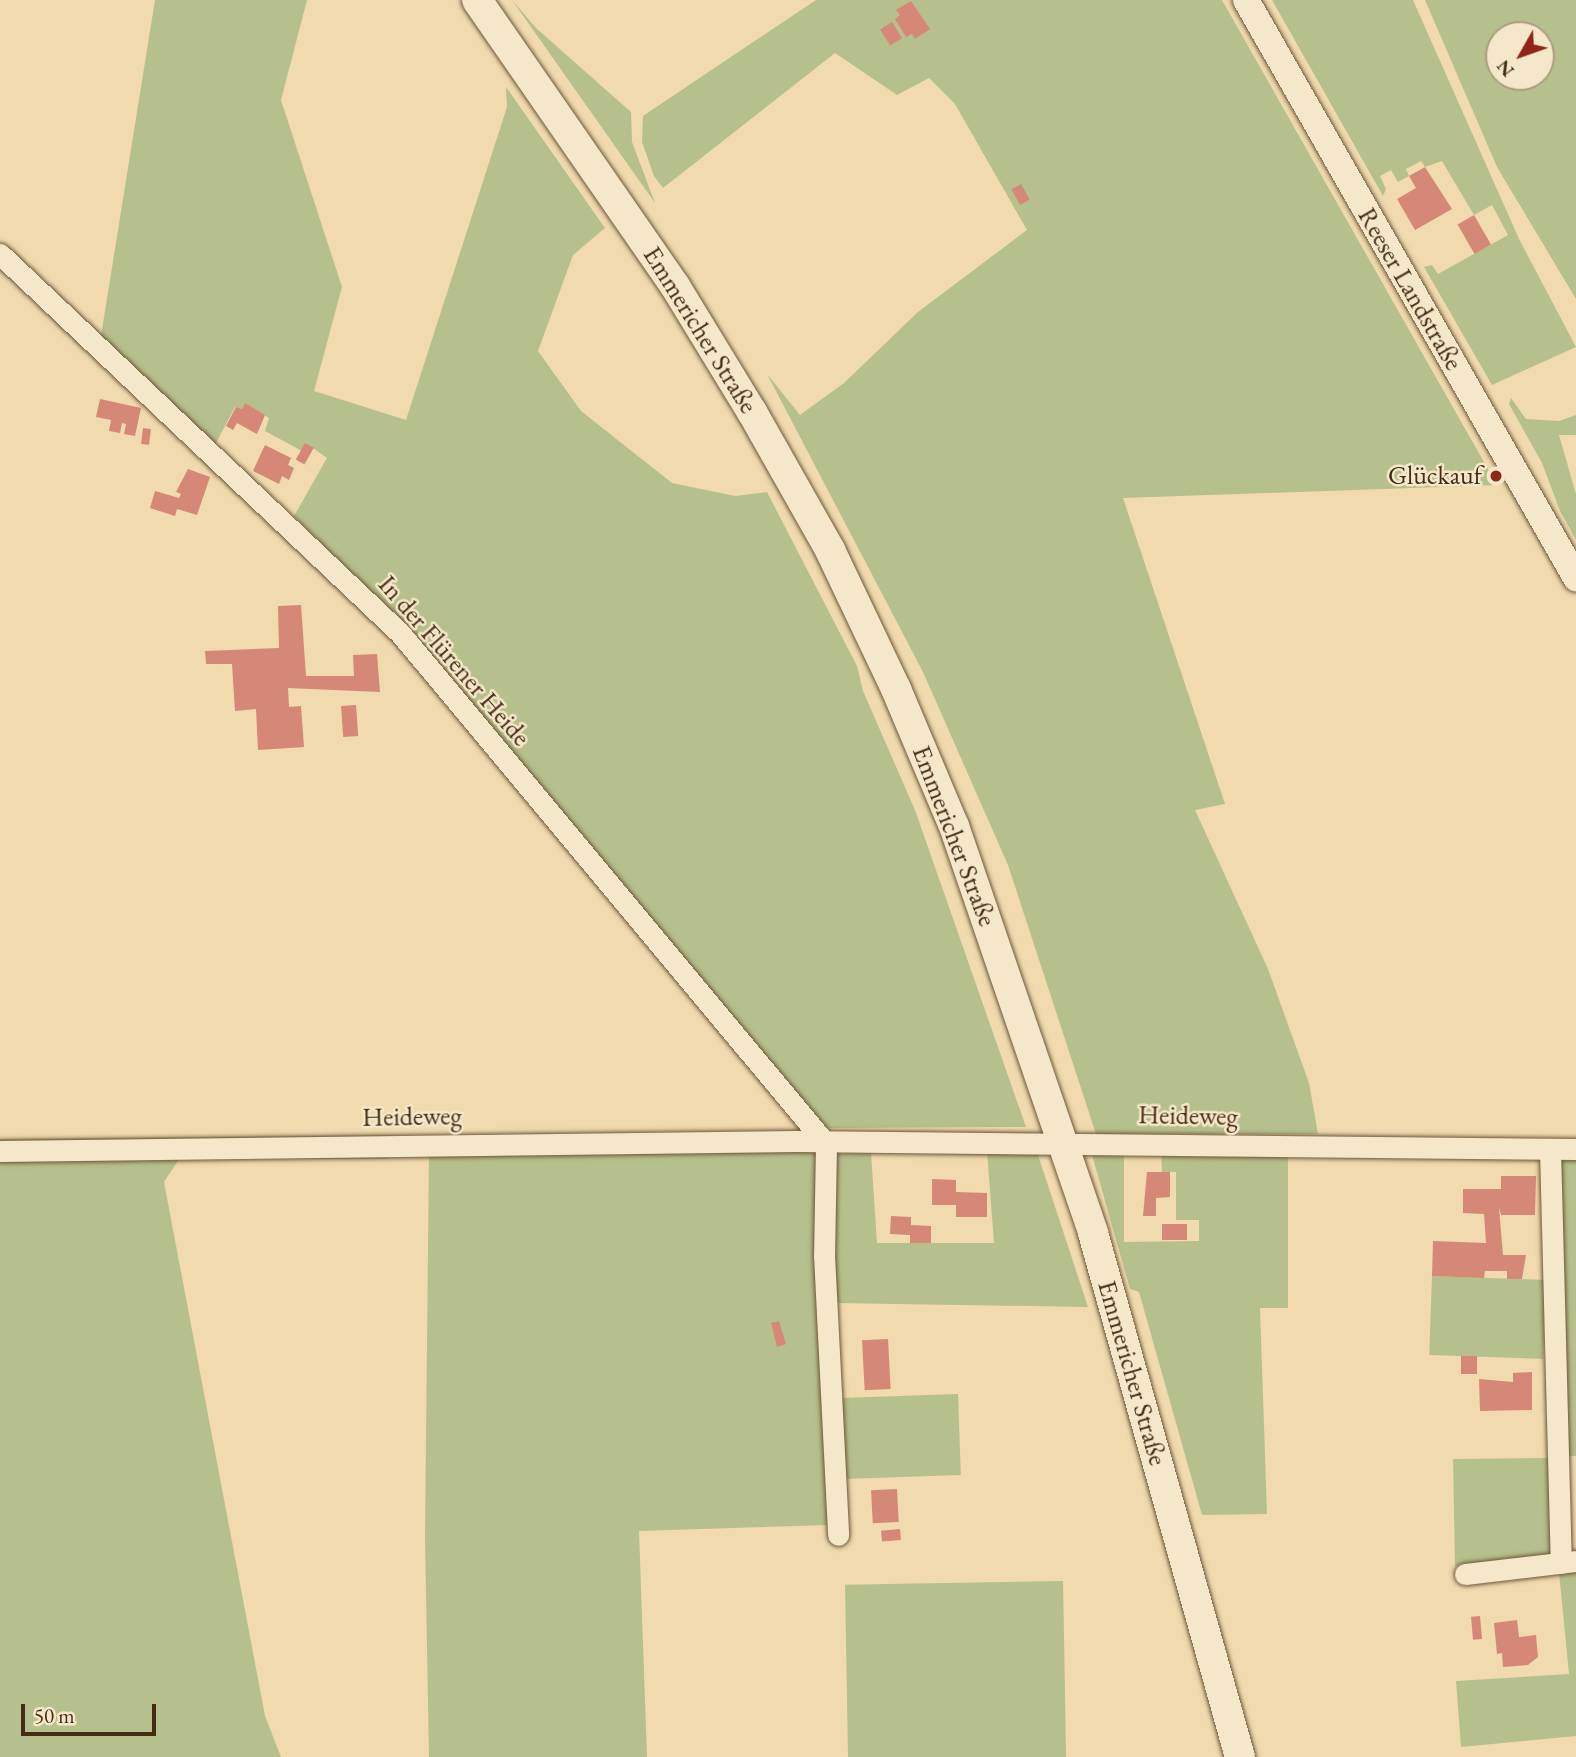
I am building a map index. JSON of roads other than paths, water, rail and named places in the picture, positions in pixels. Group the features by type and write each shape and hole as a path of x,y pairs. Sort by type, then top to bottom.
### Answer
{"main road":[{"name":"Emmericher Straße","path":"477,0 675,286 830,550 954,826 1093,1233 1240,1757"}],"street":[{"name":"Reeser Landstraße","path":"1246,0 1576,578"},
{"name":"In der Flürener Heide","path":"0,254 400,634 826,1144"},
{"name":"Heideweg","path":"0,1151 595,1142 1063,1142 1576,1149"},
{"path":"826,1144 829,1399 838,1535"},
{"path":"1465,1573 1569,1562 1550,1149"}],"place":[{"name":"Glückauf","path":"1496,476"}]}
